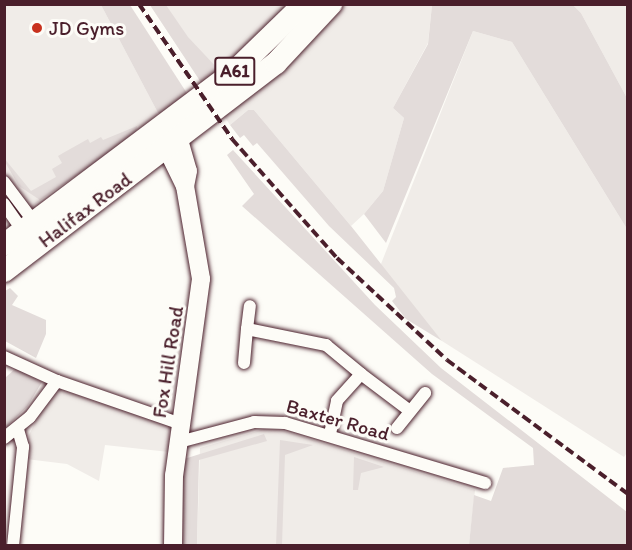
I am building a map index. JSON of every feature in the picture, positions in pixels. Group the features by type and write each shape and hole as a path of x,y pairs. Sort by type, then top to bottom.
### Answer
{"highway":[{"path":"305,4 313,9 330,6"},
{"name":"A61","path":"168,140 305,4"},
{"name":"A61","path":"168,140 276,63 330,6"},
{"name":"Halifax Road","path":"4,244 32,232 168,140"},
{"name":"Halifax Road","path":"4,271 32,232"}],"street":[{"name":"Fox Hill Road","path":"168,140 185,186 201,279 180,433 173,546"},
{"path":"4,182 32,232"},
{"path":"4,204 32,232"},
{"path":"244,363 250,306"},
{"path":"247,329 318,340 410,411"},
{"path":"4,357 180,433"},
{"path":"330,435 337,401 361,374"},
{"path":"4,438 18,429 57,381"},
{"path":"397,428 424,393"},
{"name":"Baxter Road","path":"180,433 271,421 330,435 485,483"},
{"path":"13,546 23,447 18,429"}],"shaded area":[{"path":"5,5 101,5 158,113 140,132 35,204 5,230"},
{"path":"101,5 130,5 190,98 170,113 158,113"},
{"path":"150,5 432,5 428,43 393,108 404,118 383,191 364,214 351,226 254,110 248,110 230,125"},
{"path":"150,5 166,5 188,37 220,71 202,84"},
{"path":"432,5 573,5 581,13 627,98 627,229 512,42 473,31 386,243 364,214 383,191 404,118 393,108 428,44"},
{"path":"573,5 627,5 627,98 581,13"},
{"path":"473,31 512,42 627,229 628,451 624,457 442,341 379,269"},
{"path":"248,110 254,110 351,226 442,341 406,319 392,301 396,297 394,288 329,226 257,143 253,146 244,135 240,138 230,125"},
{"path":"137,126 136,135 40,200 19,186 5,162 4,158 31,191 56,177 52,169 62,163 58,156 88,139 90,143 101,137 103,140"},
{"path":"233,150 375,305 441,368 627,512 627,545 469,545 474,495 491,501 503,468 534,465 533,448 432,374 242,206 254,194 227,155"},
{"path":"10,288 18,296 12,305 46,320 46,334 36,358 5,341 5,291"},
{"path":"16,368 42,382 27,407 5,428 5,378"},
{"path":"60,389 169,425 169,452 105,445 99,481 67,464 26,459 29,435 43,407"},
{"path":"264,429 280,430 475,490 469,545 197,546 200,448"},
{"path":"264,434 267,441 199,460 197,545 179,545 184,459"},
{"path":"280,440 313,445 285,455 282,545 276,546"},
{"path":"354,457 384,467 361,473 358,490 353,490"}],"railway":[{"path":"139,4 232,139 337,258 447,360 628,494"}],"place":[{"name":"JD Gyms","path":"37,28"}]}
